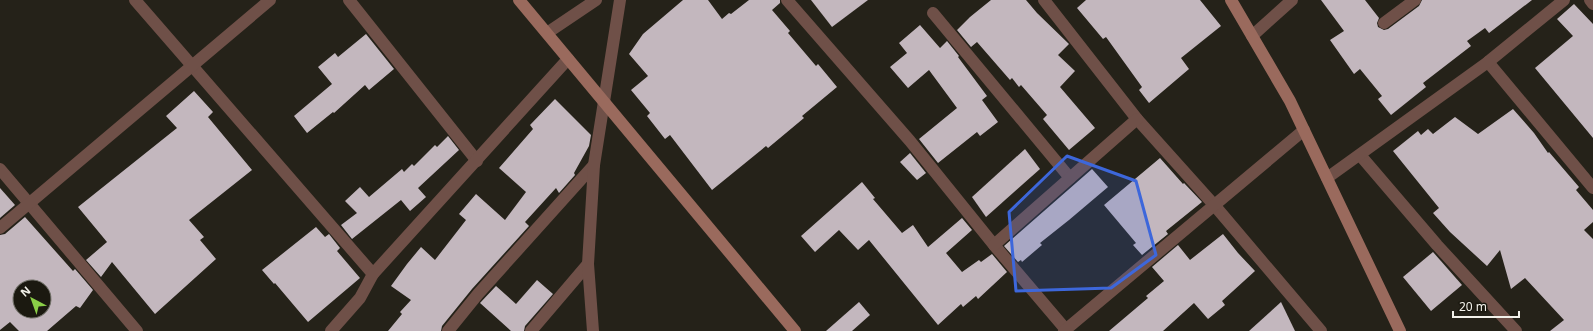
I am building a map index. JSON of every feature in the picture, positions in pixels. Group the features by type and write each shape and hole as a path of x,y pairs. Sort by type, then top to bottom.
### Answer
{"street":[{"path":"135,0 373,274"},
{"path":"0,228 270,0"},
{"path":"349,0 477,161"},
{"path":"519,0 795,331"},
{"path":"547,33 596,0"},
{"path":"592,331 588,264 594,165 620,0"},
{"path":"787,0 910,141 1066,331 1304,130"},
{"path":"1044,0 1137,119 1215,206 1321,331"},
{"path":"1231,0 1290,101 1400,331"},
{"path":"1252,36 1292,0"},
{"path":"1384,23 1415,0"},
{"path":"1327,178 1488,62 1564,0"},
{"path":"1590,0 1593,4"},
{"path":"933,13 1070,178"},
{"path":"332,331 360,298 373,274 568,59"},
{"path":"1488,62 1593,188"},
{"path":"994,245 1137,119"},
{"path":"1360,155 1437,245 1516,331"},
{"path":"448,331 478,294 594,165"},
{"path":"0,169 137,331"},
{"path":"531,331 588,264"}],"highlighted area":[{"path":"1067,156 1136,181 1156,255 1111,288 1016,291 1009,212"}],"building":[{"path":"683,0 708,0 722,19 749,0 780,0 780,3 772,10 790,31 788,33 816,66 818,64 837,87 802,116 804,118 768,148 766,146 712,190 670,135 665,139 647,116 650,113 631,90 648,76 629,54 643,34"},
{"path":"811,0 868,0 832,27"},
{"path":"991,0 1026,0 1037,13 1069,44 1058,55 1075,71 1060,87 1095,128 1069,150 1043,119 1047,115 1021,85 1019,87 1012,78 1010,80 977,42 971,47 957,30"},
{"path":"1086,0 1200,0 1221,26 1181,58 1189,69 1149,103 1139,90 1142,87 1106,37 1103,39 1077,8"},
{"path":"1321,0 1365,0 1379,18 1377,23 1378,27 1384,30 1388,29 1419,6 1422,0 1532,0 1489,33 1485,28 1467,41 1471,46 1423,83 1426,87 1391,115 1378,99 1382,96 1360,69 1354,74 1330,40 1344,31"},
{"path":"1574,4 1593,24 1593,138 1535,68 1573,36 1557,19"},
{"path":"920,25 940,48 947,41 987,96 982,100 998,122 980,136 977,132 938,163 919,139 957,108 929,70 908,88 890,67 907,53 899,43"},
{"path":"366,34 394,69 369,90 365,85 334,113 333,112 307,133 294,116 332,84 318,67 335,53 338,57"},
{"path":"194,91 213,112 208,117 252,170 189,220 204,237 200,240 216,259 155,314 112,262 101,277 86,260 107,242 78,207 177,128 166,116"},
{"path":"555,99 591,135 589,146 574,173 575,175 559,193 556,188 525,222 529,226 472,289 442,326 441,331 388,331 402,314 400,312 411,300 391,286 421,247 435,260 466,220 459,214 476,194 505,220 526,192 499,168 533,129 530,125"},
{"path":"1513,109 1534,133 1548,153 1549,152 1579,187 1576,190 1593,210 1593,222 1584,230 1593,239 1593,331 1550,331 1564,320 1525,278 1511,289 1500,250 1487,266 1450,232 1433,213 1439,208 1393,151 1418,131 1421,135 1428,129 1433,134 1455,117 1478,134"},
{"path":"448,136 459,150 418,188 426,197 410,211 401,200 352,239 341,225 357,213 345,201 360,187 369,197 402,169 404,172 412,164 414,166 435,145 437,147"},
{"path":"1025,149 1040,169 986,217 972,197"},
{"path":"910,153 926,173 917,180 900,162"},
{"path":"1160,158 1183,184 1184,183 1202,202 1166,231 1168,234 1142,255 1133,245 1136,243 1104,205"},
{"path":"1092,169 1108,187 1040,243 1042,245 1022,262 1021,260 1018,262 1004,246"},
{"path":"862,182 875,198 873,199 902,233 913,225 928,247 962,218 972,230 946,253 962,272 979,260 981,262 992,254 1007,272 978,299 976,296 963,307 961,304 938,325 869,240 858,250 839,230 815,252 801,236"},
{"path":"0,188 15,205 0,218"},
{"path":"25,217 73,271 75,269 93,290 80,308 76,306 47,331 19,331 10,322 0,330 0,235 5,234"},
{"path":"316,227 325,237 329,234 340,248 337,251 360,278 308,322 262,270"},
{"path":"1223,234 1255,271 1222,301 1225,305 1208,319 1194,303 1163,331 1109,331 1148,298 1146,296 1164,281 1152,267 1178,245 1190,260"},
{"path":"1433,252 1462,285 1431,311 1403,277"},
{"path":"537,280 553,294 525,326 524,331 511,331 480,303 496,286 516,304"},
{"path":"859,302 870,315 852,331 826,331"},
{"path":"1281,302 1295,331 1249,331"}]}
